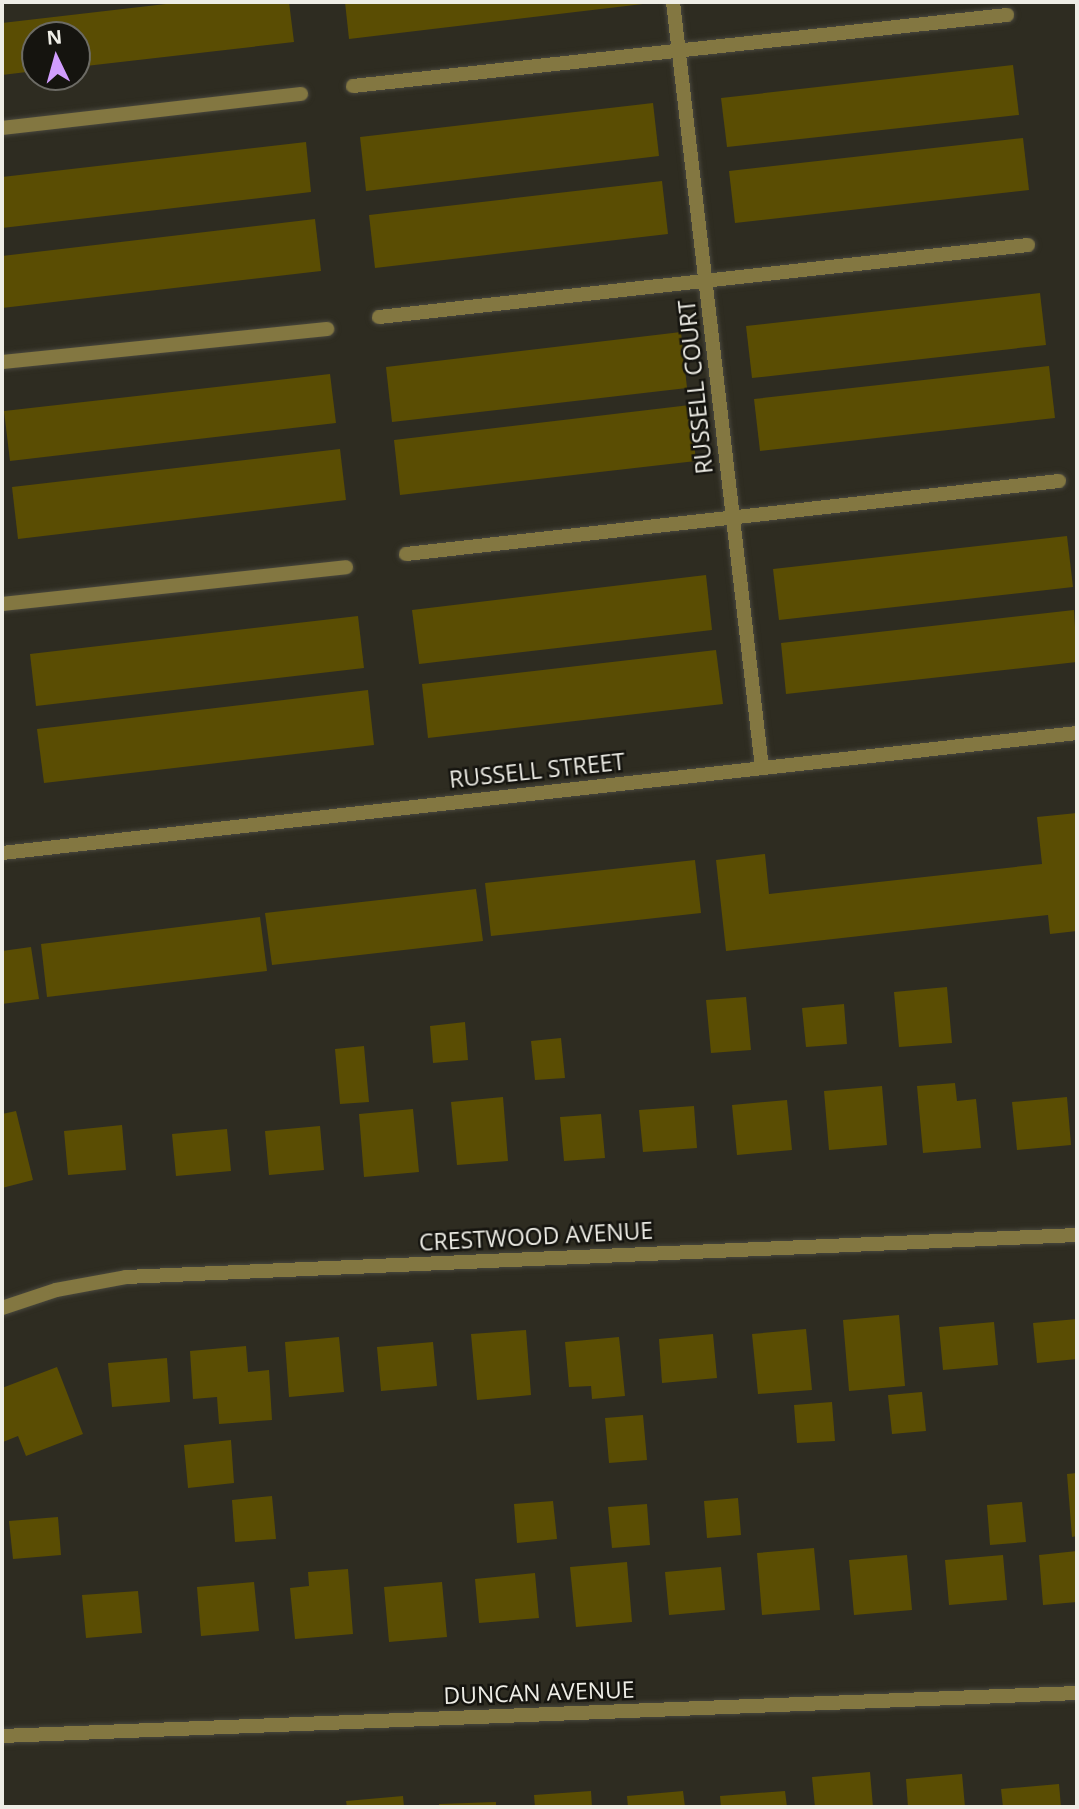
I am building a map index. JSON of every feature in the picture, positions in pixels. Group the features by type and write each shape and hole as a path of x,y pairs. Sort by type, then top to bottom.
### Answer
{"street":[{"name":"RUSSELL COURT","path":"673,2 762,768"},
{"path":"353,86 679,48 1007,15"},
{"path":"2,128 300,94"},
{"path":"379,317 1028,245"},
{"path":"2,362 327,329"},
{"path":"405,554 1059,481"},
{"path":"2,604 346,568"},
{"name":"RUSSELL STREET","path":"2,853 1077,733"},
{"name":"CRESTWOOD AVENUE","path":"2,1308 56,1290 126,1277 1077,1236"},
{"name":"DUNCAN AVENUE","path":"2,1736 1077,1693"}],"building":[{"path":"183,2 289,2 294,42 91,65 91,21 21,21 21,73 2,75 2,23"},
{"path":"345,2 643,2 643,4 349,39"},
{"path":"1013,65 1019,115 727,147 721,98"},
{"path":"653,103 659,156 366,191 360,137"},
{"path":"1023,138 1029,190 735,223 729,171"},
{"path":"306,142 311,192 2,228 2,177"},
{"path":"662,181 668,234 375,268 369,215"},
{"path":"315,219 321,271 2,308 2,256"},
{"path":"1040,293 1046,345 752,378 746,326"},
{"path":"681,332 687,388 392,422 386,367"},
{"path":"1049,366 1055,418 760,451 754,399"},
{"path":"330,374 336,423 10,461 4,411"},
{"path":"690,405 696,461 400,495 394,440"},
{"path":"340,449 346,500 18,539 12,487"},
{"path":"1067,536 1073,587 779,620 773,569"},
{"path":"706,575 712,630 419,664 412,610"},
{"path":"1074,610 1077,662 786,694 781,643"},
{"path":"358,616 364,668 36,706 30,654"},
{"path":"716,650 723,704 428,738 422,684"},
{"path":"368,690 374,745 44,783 37,729"},
{"path":"1077,813 1077,931 1050,934 1048,915 726,951 716,860 765,854 769,894 1042,864 1037,817"},
{"path":"695,860 701,913 491,936 485,883"},
{"path":"476,889 483,941 272,965 265,913"},
{"path":"260,917 267,971 47,997 41,944"},
{"path":"31,947 39,999 2,1004 2,951"},
{"path":"947,987 952,1043 899,1047 894,992"},
{"path":"746,997 751,1050 711,1053 706,1000"},
{"path":"844,1004 847,1044 806,1047 802,1008"},
{"path":"465,1022 468,1060 433,1063 430,1026"},
{"path":"561,1038 565,1078 535,1080 531,1041"},
{"path":"364,1046 369,1102 340,1104 335,1049"},
{"path":"955,1083 957,1101 976,1099 981,1148 923,1153 917,1086"},
{"path":"882,1086 887,1145 829,1150 824,1091"},
{"path":"503,1097 508,1161 457,1165 451,1102"},
{"path":"1067,1097 1071,1145 1017,1150 1012,1102"},
{"path":"787,1100 792,1150 737,1155 732,1105"},
{"path":"694,1106 697,1148 643,1152 639,1110"},
{"path":"413,1109 419,1172 364,1177 359,1114"},
{"path":"16,1111 33,1180 2,1188 2,1114"},
{"path":"601,1114 605,1158 564,1161 560,1117"},
{"path":"122,1125 126,1170 68,1175 64,1131"},
{"path":"320,1126 324,1170 269,1175 265,1131"},
{"path":"227,1129 231,1171 176,1176 172,1134"},
{"path":"899,1315 905,1386 849,1391 843,1320"},
{"path":"1077,1319 1077,1359 1037,1363 1033,1323"},
{"path":"994,1322 998,1365 943,1370 939,1327"},
{"path":"806,1329 812,1390 758,1394 752,1334"},
{"path":"526,1330 531,1395 477,1400 471,1334"},
{"path":"713,1334 717,1378 662,1383 659,1339"},
{"path":"339,1337 344,1392 289,1397 285,1342"},
{"path":"619,1337 625,1396 592,1399 591,1386 569,1387 565,1342"},
{"path":"433,1342 437,1386 381,1391 377,1347"},
{"path":"246,1346 248,1372 269,1370 272,1420 219,1424 217,1397 193,1399 190,1351"},
{"path":"167,1358 170,1402 112,1407 108,1363"},
{"path":"57,1367 83,1434 26,1456 18,1436 3,1442 2,1440 2,1388"},
{"path":"922,1392 926,1431 892,1434 888,1395"},
{"path":"832,1402 835,1441 797,1443 794,1405"},
{"path":"643,1415 647,1460 609,1463 605,1418"},
{"path":"231,1440 234,1483 188,1488 184,1445"},
{"path":"1077,1473 1077,1536 1072,1537 1067,1474"},
{"path":"272,1496 276,1539 235,1542 232,1500"},
{"path":"738,1498 741,1535 707,1538 704,1501"},
{"path":"553,1501 557,1539 517,1543 514,1504"},
{"path":"1022,1502 1026,1542 990,1545 987,1505"},
{"path":"647,1504 650,1545 612,1548 608,1507"},
{"path":"58,1517 61,1555 13,1559 9,1521"},
{"path":"814,1548 820,1610 762,1615 757,1553"},
{"path":"1077,1551 1077,1602 1043,1605 1039,1555"},
{"path":"907,1555 912,1610 854,1615 849,1560"},
{"path":"1003,1555 1007,1600 949,1605 945,1560"},
{"path":"627,1562 632,1622 576,1627 570,1567"},
{"path":"721,1567 725,1610 669,1615 665,1572"},
{"path":"348,1569 353,1634 295,1639 290,1588 309,1586 308,1572"},
{"path":"535,1573 539,1618 479,1623 475,1579"},
{"path":"254,1582 259,1631 201,1636 197,1587"},
{"path":"442,1582 447,1637 389,1642 384,1587"},
{"path":"138,1591 142,1633 86,1638 82,1595"},
{"path":"870,1772 873,1807 815,1807 812,1777"},
{"path":"962,1774 965,1807 908,1807 906,1779"},
{"path":"1059,1784 1061,1807 1003,1807 1001,1789"},
{"path":"591,1791 592,1807 535,1807 534,1795"},
{"path":"683,1791 685,1807 628,1807 627,1796"},
{"path":"785,1791 787,1807 721,1807 720,1796"},
{"path":"403,1796 404,1807 347,1807 346,1801"},
{"path":"496,1802 496,1807 439,1807 439,1804"}]}
